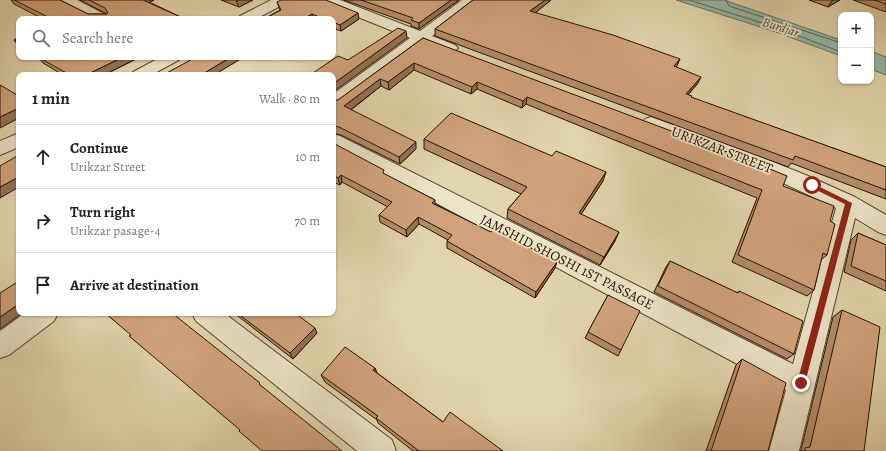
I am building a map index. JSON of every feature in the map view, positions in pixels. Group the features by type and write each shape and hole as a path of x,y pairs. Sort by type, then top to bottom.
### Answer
{"street":[{"path":"66,0 97,16"},
{"path":"251,16 281,0"},
{"path":"328,0 465,54"},
{"path":"336,100 471,0"},
{"path":"145,72 167,60"},
{"name":"URIKZAR STREET","path":"636,118 777,170 848,203 886,226"},
{"name":"JAMSHID SHOSHI 1ST PASSAGE","path":"336,142 801,383"},
{"path":"784,451 848,203"},
{"path":"0,346 42,316"},
{"path":"209,316 381,451"}],"water":[{"name":"Burdjar","path":"676,0 724,0 838,39 838,55 776,32"},
{"path":"874,52 886,57 886,75 874,70"}],"building":[{"path":"14,0 60,0 88,14 106,14 108,13 105,8 89,0 143,0 178,16 46,16"},
{"path":"281,0 326,0 358,13 340,25 336,23 336,16 317,16 312,14 308,16 270,16 281,10 277,2"},
{"path":"361,0 451,0 419,23 411,20 413,18"},
{"path":"473,0 545,0 530,11 613,35 680,59 674,66 701,77 686,94 886,167 886,190 795,156 793,160 435,29"},
{"path":"874,0 886,0 886,4"},
{"path":"398,28 406,31 336,82 336,72 314,72 332,60 336,60 338,56 348,60"},
{"path":"423,38 738,156 787,176 783,186 834,206 830,221 835,224 827,255 823,253 814,290 738,255 762,190 527,97 523,101 477,82 472,87 414,63 388,82 380,79 344,106 416,142 399,157 336,126 336,100"},
{"path":"43,60 117,60 92,72 65,72"},
{"path":"190,60 226,60 206,72 168,72"},
{"path":"0,85 16,94 16,109 0,117"},
{"path":"451,113 552,156 556,151 606,172 579,213 619,232 604,257 508,209 527,187 424,139"},
{"path":"336,145 384,170 383,173 435,200 432,203 491,232 494,228 557,262 536,292 447,241 452,235 418,217 406,230 379,215 392,202 341,175 338,178 336,177"},
{"path":"16,157 16,179 0,187 0,166"},
{"path":"858,233 886,245 886,281 851,266"},
{"path":"670,261 738,293 739,291 803,321 794,354 658,286"},
{"path":"16,283 16,306 0,317 0,293"},
{"path":"608,295 640,311 621,350 588,332"},
{"path":"842,310 880,327 864,451 805,451 805,448 810,447"},
{"path":"109,316 176,316 342,451 262,451 239,431 240,430 129,336 131,335"},
{"path":"241,316 299,316 315,328 290,353"},
{"path":"345,347 375,368 373,370 443,422 450,412 503,451 419,451 376,418 378,416 321,375"},
{"path":"742,359 786,383 768,451 711,451"}],"route":[{"path":"801,383 848,203 812,185"}]}
